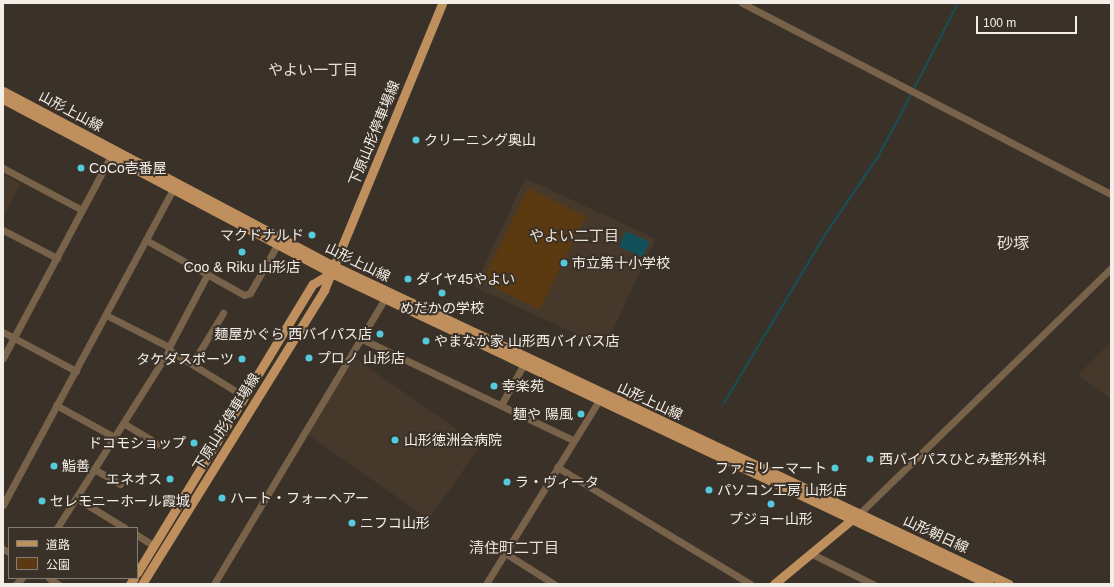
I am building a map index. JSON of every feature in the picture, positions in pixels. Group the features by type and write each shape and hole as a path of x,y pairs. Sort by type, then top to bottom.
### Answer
{"main road":[{"name":"下原山形停車場線","path":"142,584 324,290 442,3"},
{"name":"山形上山線","path":"3,91 385,298 599,400 855,517"},
{"name":"山形上山線","path":"3,99 277,245 332,269 855,517"},
{"name":"下原山形停車場線","path":"138,571 313,284 332,269"},
{"path":"774,584 855,517"},
{"name":"山形朝日線","path":"855,517 989,584"},
{"name":"山形朝日線","path":"976,577 1010,584"}],"street":[{"path":"742,3 1111,194"},
{"path":"3,358 111,156"},
{"path":"3,168 82,210"},
{"path":"3,504 173,189"},
{"path":"3,230 57,258"},
{"path":"146,240 244,295 250,293 277,245"},
{"path":"855,517 1111,268"},
{"path":"58,527 169,348 207,275"},
{"path":"214,584 362,339 385,298"},
{"path":"192,364 223,313"},
{"path":"106,315 169,348 245,397"},
{"path":"3,332 76,371"},
{"path":"362,339 573,440"},
{"path":"501,405 524,364"},
{"path":"486,584 573,440 599,400"},
{"path":"56,405 114,437"},
{"path":"123,423 160,445"},
{"path":"557,467 750,584"},
{"path":"94,469 120,484"},
{"path":"76,498 123,527"},
{"path":"138,536 154,546"},
{"path":"505,553 554,584"},
{"path":"812,554 857,581 873,584"}],"shaded area":[{"path":"3,174 21,184 3,218"},
{"name":"市立第十小学校","path":"525,178 656,239 605,348 474,287"},
{"path":"1111,342 1111,399 1078,375"},
{"name":"山形徳洲会病院","path":"355,358 480,446 429,519 303,432"}],"green space":[{"path":"528,188 586,216 540,310 482,281"}],"water":[{"path":"626,231 650,242 642,257 619,246"}],"waterway":[{"path":"914,89 958,3"},
{"path":"724,403 823,238 879,155 912,93"}],"place":[{"name":"クリーニング奥山","path":"416,140"},
{"name":"CoCo壱番屋","path":"81,168"},
{"name":"マクドナルド","path":"312,235"},
{"name":"Coo & Riku 山形店","path":"242,252"},
{"name":"市立第十小学校","path":"564,263"},
{"name":"ダイヤ45やよい","path":"408,279"},
{"name":"めだかの学校","path":"442,293"},
{"name":"麺屋かぐら 西バイパス店","path":"380,334"},
{"name":"やまなか家 山形西バイパス店","path":"426,341"},
{"name":"プロノ 山形店","path":"309,358"},
{"name":"タケダスポーツ","path":"242,359"},
{"name":"幸楽苑","path":"494,386"},
{"name":"麺や 陽風","path":"581,414"},
{"name":"山形徳洲会病院","path":"395,440"},
{"name":"ドコモショップ","path":"194,443"},
{"name":"西バイパスひとみ整形外科","path":"870,459"},
{"name":"鮨善","path":"54,466"},
{"name":"ファミリーマート","path":"835,468"},
{"name":"エネオス","path":"170,479"},
{"name":"ラ・ヴィータ","path":"507,482"},
{"name":"パソコン工房 山形店","path":"709,490"},
{"name":"ハート・フォーヘアー","path":"222,498"},
{"name":"セレモニーホール霞城","path":"42,501"},
{"name":"プジョー山形","path":"771,504"},
{"name":"ニフコ山形","path":"352,523"}],"district":[{"name":"やよい一丁目","path":"313,70"},
{"name":"やよい二丁目","path":"574,236"},
{"name":"砂塚","path":"1013,244"},
{"name":"清住町二丁目","path":"514,548"}]}
